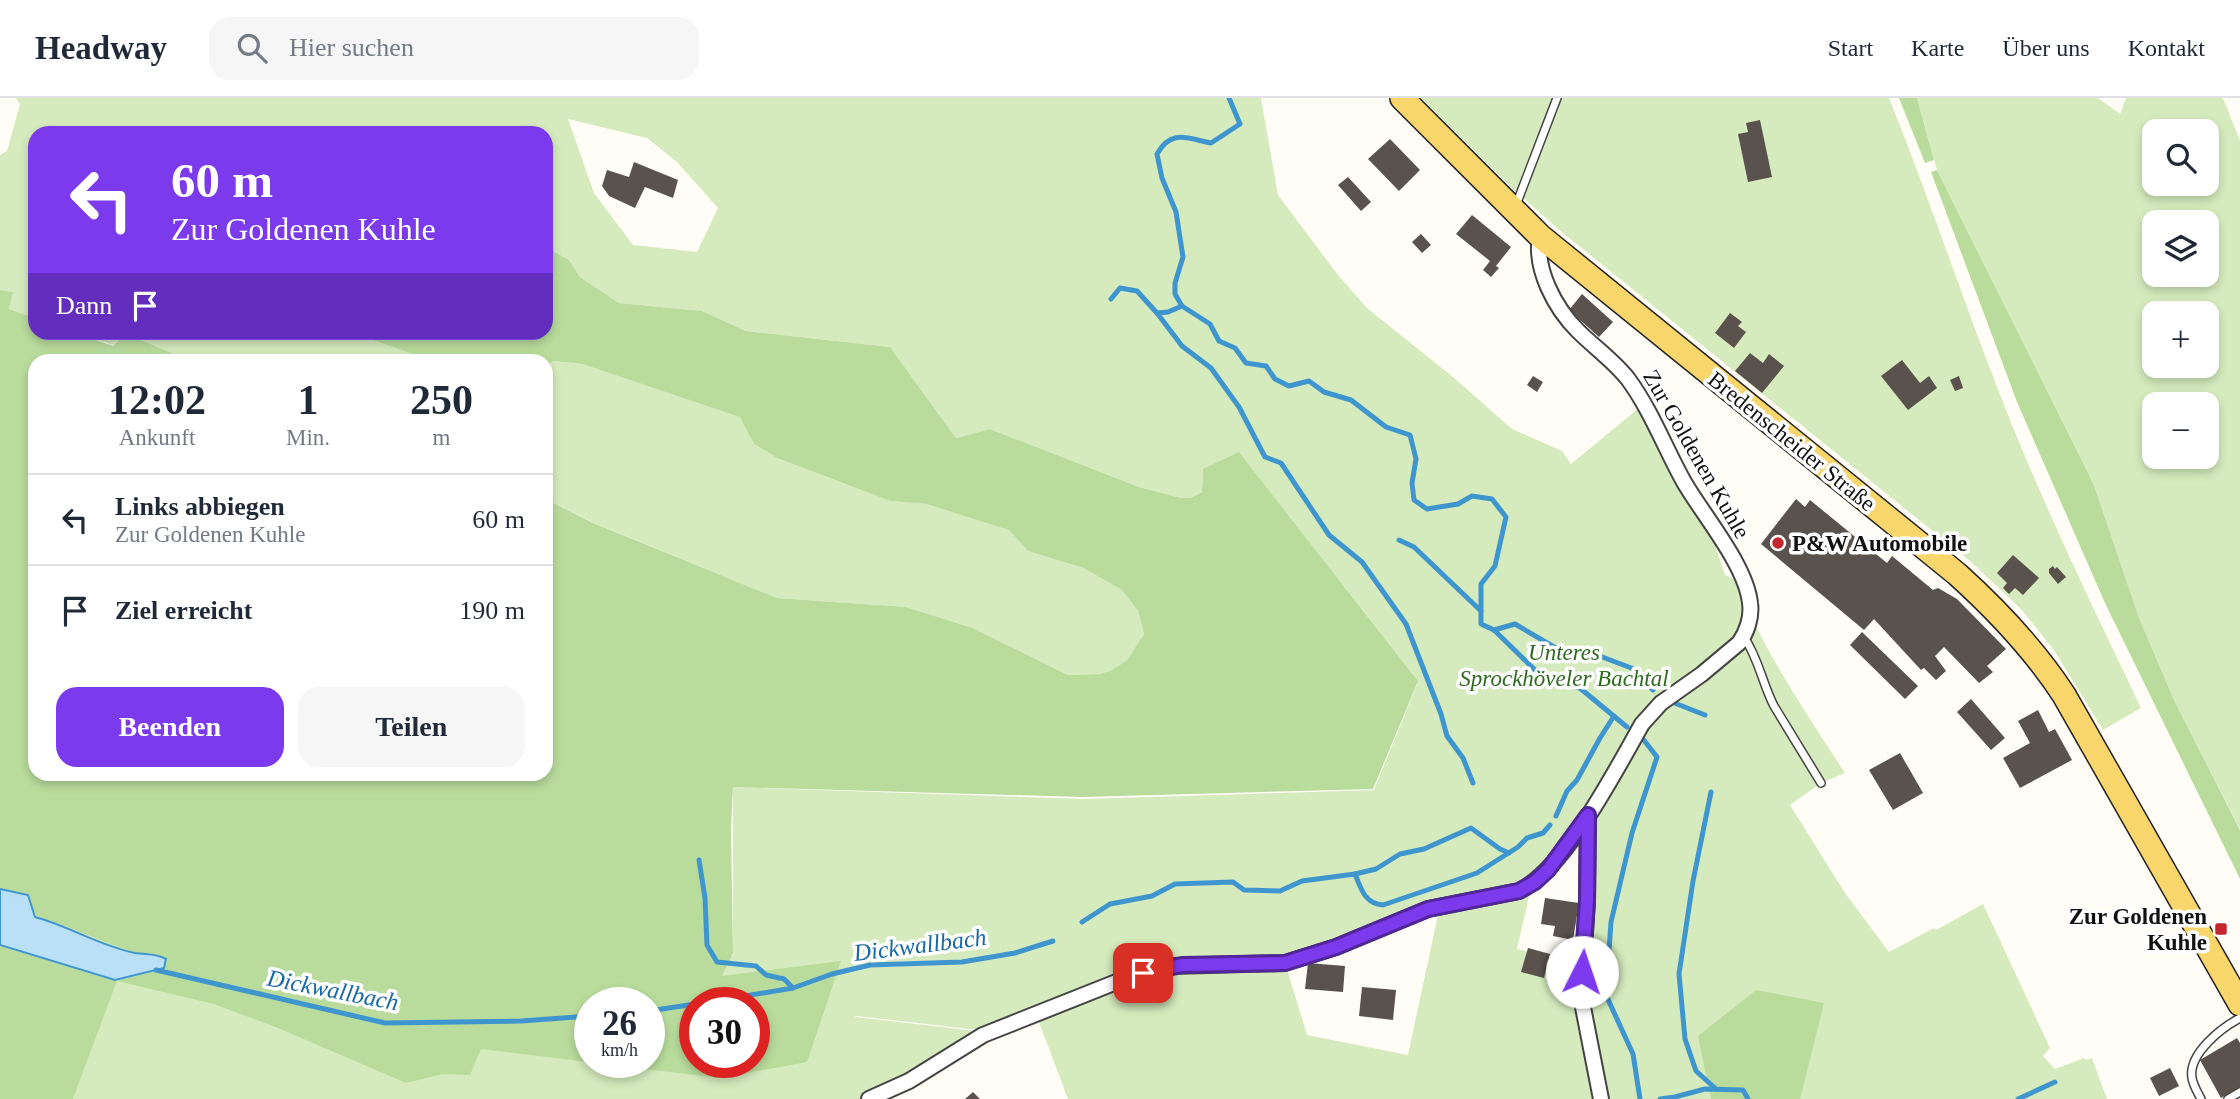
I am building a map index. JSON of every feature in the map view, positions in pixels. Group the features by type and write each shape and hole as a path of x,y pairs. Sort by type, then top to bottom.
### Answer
{"main road":[{"name":"Bredenscheider Straße","path":"1402,98 1540,236 1957,574 2017,631 2045,665 2064,695 2240,1004"}],"street":[{"name":"Zur Goldenen Kuhle","path":"1540,236 1539,258 1550,291 1573,325 1614,364 1634,388 1685,484 1733,560 1750,602 1744,637"},
{"path":"869,1099 909,1081 978,1037 1129,977 1172,966 1285,963 1336,947 1428,909 1519,891 1548,870 1588,815 1642,724 1654,709 1735,648 1744,637"},
{"path":"1588,815 1587,901 1581,997 1601,1099"}],"lane":[{"path":"1514,210 1557,98"},
{"path":"1744,637 1756,656 1767,693 1821,783"},
{"path":"2201,1099 2192,1077 2195,1058 2226,1025 2240,1018"},
{"path":"2228,1099 2240,1092"}],"green space":[{"name":"Unteres Sprockhöveler Bachtal","path":"16,98 1261,98 1278,195 1338,275 1367,308 1453,377 1512,429 1562,451 1571,464 1639,408 1713,539 1725,575 1735,579 1771,655 1845,773 1821,783 1790,805 1845,893 1889,952 1983,904 2050,1048 2043,1056 2055,1069 2084,1058 2092,1058 2107,1099 1603,1099 1583,995 1584,925 1598,806 1553,870 1531,888 1517,949 1581,964 1580,998 1599,1099 1068,1099 1037,1017 1115,985 1186,966 1265,970 1286,966 1307,1035 1408,1055 1439,910 1520,889 1472,896 1307,953 1266,963 1201,961 1161,966 978,1030 856,1016 853,1019 856,1017 976,1031 908,1079 859,1099 73,1099 117,980 162,969 74,962 38,954 0,937 0,917 26,860 32,887 40,902 57,914 86,923 119,929 164,927 423,983 456,971 534,978 566,966 611,973 702,963 733,954 733,787 1083,799 1374,790 1417,684 1412,673 1245,460 1217,503 1203,470 1202,492 1190,498 1181,498 1139,487 990,429 956,438 890,347 746,331 702,311 619,303 580,277 569,260 553,251 553,126 28,126 28,316 9,309 13,292 0,290 0,155 7,151 20,104","holes":["568,119 647,138 677,162 718,208 697,252 633,245 594,193"]},
{"path":"1421,98 1889,98 2033,476 2141,708 2103,730 2054,650 2021,609 1970,561 1563,233 1513,189"},
{"path":"1899,98 1917,98 1934,160 1925,163"},
{"path":"1917,98 2098,98 2120,114 2126,98 2223,98 2240,141 2240,829 2174,700 2139,618 2094,485 1937,170"},
{"path":"1937,170 2094,485 2139,618 2174,700 2240,830 2240,879 2105,603 2017,402 1931,172"},
{"path":"553,251 569,260 580,277 619,303 702,311 746,331 890,347 956,438 990,429 1139,487 1181,498 1190,498 1202,492 1203,469 1239,452 1418,681 1373,789 1082,797 733,787 733,953 722,976 841,961 807,1062 770,1069 770,987 679,987 679,1073 665,1071 665,987 574,987 574,1060 481,1049 470,1075 443,1074 406,1083 278,1028 214,1004 117,981 73,1099 0,1099 0,946 116,981 164,969 167,959 130,951 36,916 28,895 0,889 0,290 13,292 9,309 28,316 28,340 95,340 113,346 119,340 141,340 174,354 28,354 28,781 553,781 553,503 591,522 777,598 906,607 973,628 1068,675 1100,674 1112,670 1127,660 1144,634 1138,611 1122,590 1083,568 1028,551 1009,530 926,504 890,501 777,458 754,444 740,417 582,364 553,361 553,354 412,354 374,340 553,340"},
{"path":"98,340 118,340 113,345"},
{"path":"141,340 376,340 413,354 174,354"},
{"path":"553,361 582,364 741,417 754,444 777,458 890,501 926,504 1010,530 1028,551 1083,568 1122,590 1138,611 1144,634 1127,660 1112,670 1100,674 1068,675 973,628 906,607 777,598 592,522 553,502"},
{"path":"1756,990 1824,1003 1800,1099 1711,1099 1698,1036"}],"water":[{"path":"0,889 28,895 35,917 122,950 162,957 166,959 164,968 115,980 0,945"}],"building":[{"path":"1760,120 1772,177 1748,182 1738,134 1748,132 1746,123"},
{"path":"1390,139 1420,170 1399,191 1368,159"},
{"path":"634,162 678,180 673,198 645,187 635,208 609,196 602,186 607,170 629,177"},
{"path":"1348,177 1371,202 1361,211 1338,185"},
{"path":"1472,215 1511,247 1491,277 1483,270 1490,261 1456,234"},
{"path":"1421,234 1431,245 1422,253 1412,242"},
{"path":"1582,294 1613,322 1599,337 1569,310"},
{"path":"1730,313 1742,322 1738,326 1746,332 1734,348 1715,333"},
{"path":"1750,353 1763,363 1769,354 1784,366 1762,393 1735,371"},
{"path":"1902,360 1920,383 1929,376 1937,388 1908,410 1881,376"},
{"path":"1533,376 1543,382 1537,392 1527,385"},
{"path":"1959,376 1963,388 1955,391 1950,380"},
{"path":"1796,499 1805,507 1810,500 1887,563 1892,556 1933,590 1938,588 1957,599 2006,649 1987,666 1993,672 1979,683 1944,647 1935,656 1946,671 1936,680 1924,668 1921,670 1874,619 1864,630 1761,544"},
{"path":"2013,555 2039,578 2023,595 2015,588 2009,594 2003,588 2007,583 1997,573"},
{"path":"2053,566 2066,577 2058,584 2049,573"},
{"path":"1862,632 1918,686 1905,699 1850,645"},
{"path":"1971,699 2005,738 1991,750 1957,712"},
{"path":"2038,710 2049,732 2055,729 2072,760 2020,788 2003,758 2030,743 2018,721"},
{"path":"1900,753 1923,793 1893,810 1869,770"},
{"path":"1545,898 1579,903 1573,940 1553,936 1555,926 1541,924"},
{"path":"1528,948 1550,954 1544,978 1521,972"},
{"path":"1308,963 1345,966 1343,992 1305,989"},
{"path":"1362,987 1396,990 1393,1020 1359,1016"},
{"path":"2237,1038 2240,1043 2240,1087 2221,1098 2200,1060"},
{"path":"2170,1068 2179,1086 2159,1096 2150,1078"},
{"path":"973,1092 980,1099 965,1099"}],"waterway":[{"path":"1229,98 1240,124 1211,143 1174,138 1162,146 1157,154 1162,178 1176,212 1183,257 1175,283 1175,294 1182,306 1210,324 1219,341 1235,348 1246,363 1266,366 1275,379 1289,386 1309,381 1324,392 1351,400 1386,427 1410,435 1416,459 1412,483 1414,500 1427,509 1458,504 1472,496 1492,499 1506,517 1495,566 1481,584 1481,624 1494,630 1535,670 1581,689 1627,727"},
{"path":"1111,299 1120,288 1137,291 1182,346 1211,368 1239,407 1265,457 1281,463 1329,535 1362,562 1406,624 1447,736 1463,758 1473,783"},
{"path":"1157,313 1182,306"},
{"path":"1399,540 1414,547 1481,611"},
{"path":"1494,630 1515,624 1573,658 1597,655 1634,669 1653,690"},
{"path":"1672,702 1705,715"},
{"name":"Dickwallbach","path":"1556,816 1567,791 1577,780 1614,716"},
{"path":"1640,1099 1633,1054 1606,995 1611,922 1632,833 1657,757 1643,739"},
{"path":"1711,792 1693,881 1679,974 1685,1039 1696,1071 1716,1089"},
{"name":"Dickwallbach","path":"1082,922 1110,904 1152,896 1175,884 1233,882 1244,890 1280,891 1302,881 1355,874 1368,899 1383,905 1477,873 1518,847 1527,838 1543,833 1550,825"},
{"name":"Dickwallbach","path":"1355,874 1376,869 1400,854 1424,849 1471,828 1509,853"},
{"name":"Dickwallbach","path":"699,860 705,898 707,945 717,962 756,966 766,975 784,979 793,988 832,974 870,965 962,962 1015,953 1053,941"},
{"name":"Dickwallbach","path":"156,970 385,1023 521,1021 574,1017"},
{"name":"Dickwallbach","path":"770,992 793,988"},
{"name":"Dickwallbach","path":"665,1009 679,1006"},
{"path":"2018,1099 2055,1082"},
{"path":"1660,1099 1705,1089 1743,1090 1748,1099"}],"place":[{"name":"P&W Automobile","path":"1778,543"},
{"name":"Zur Goldenen Kuhle","path":"2221,929"}],"route":[{"path":"1143,973 1182,965 1276,965 1336,947 1428,909 1519,891 1548,870 1588,815 1587,901 1582,972"}]}
